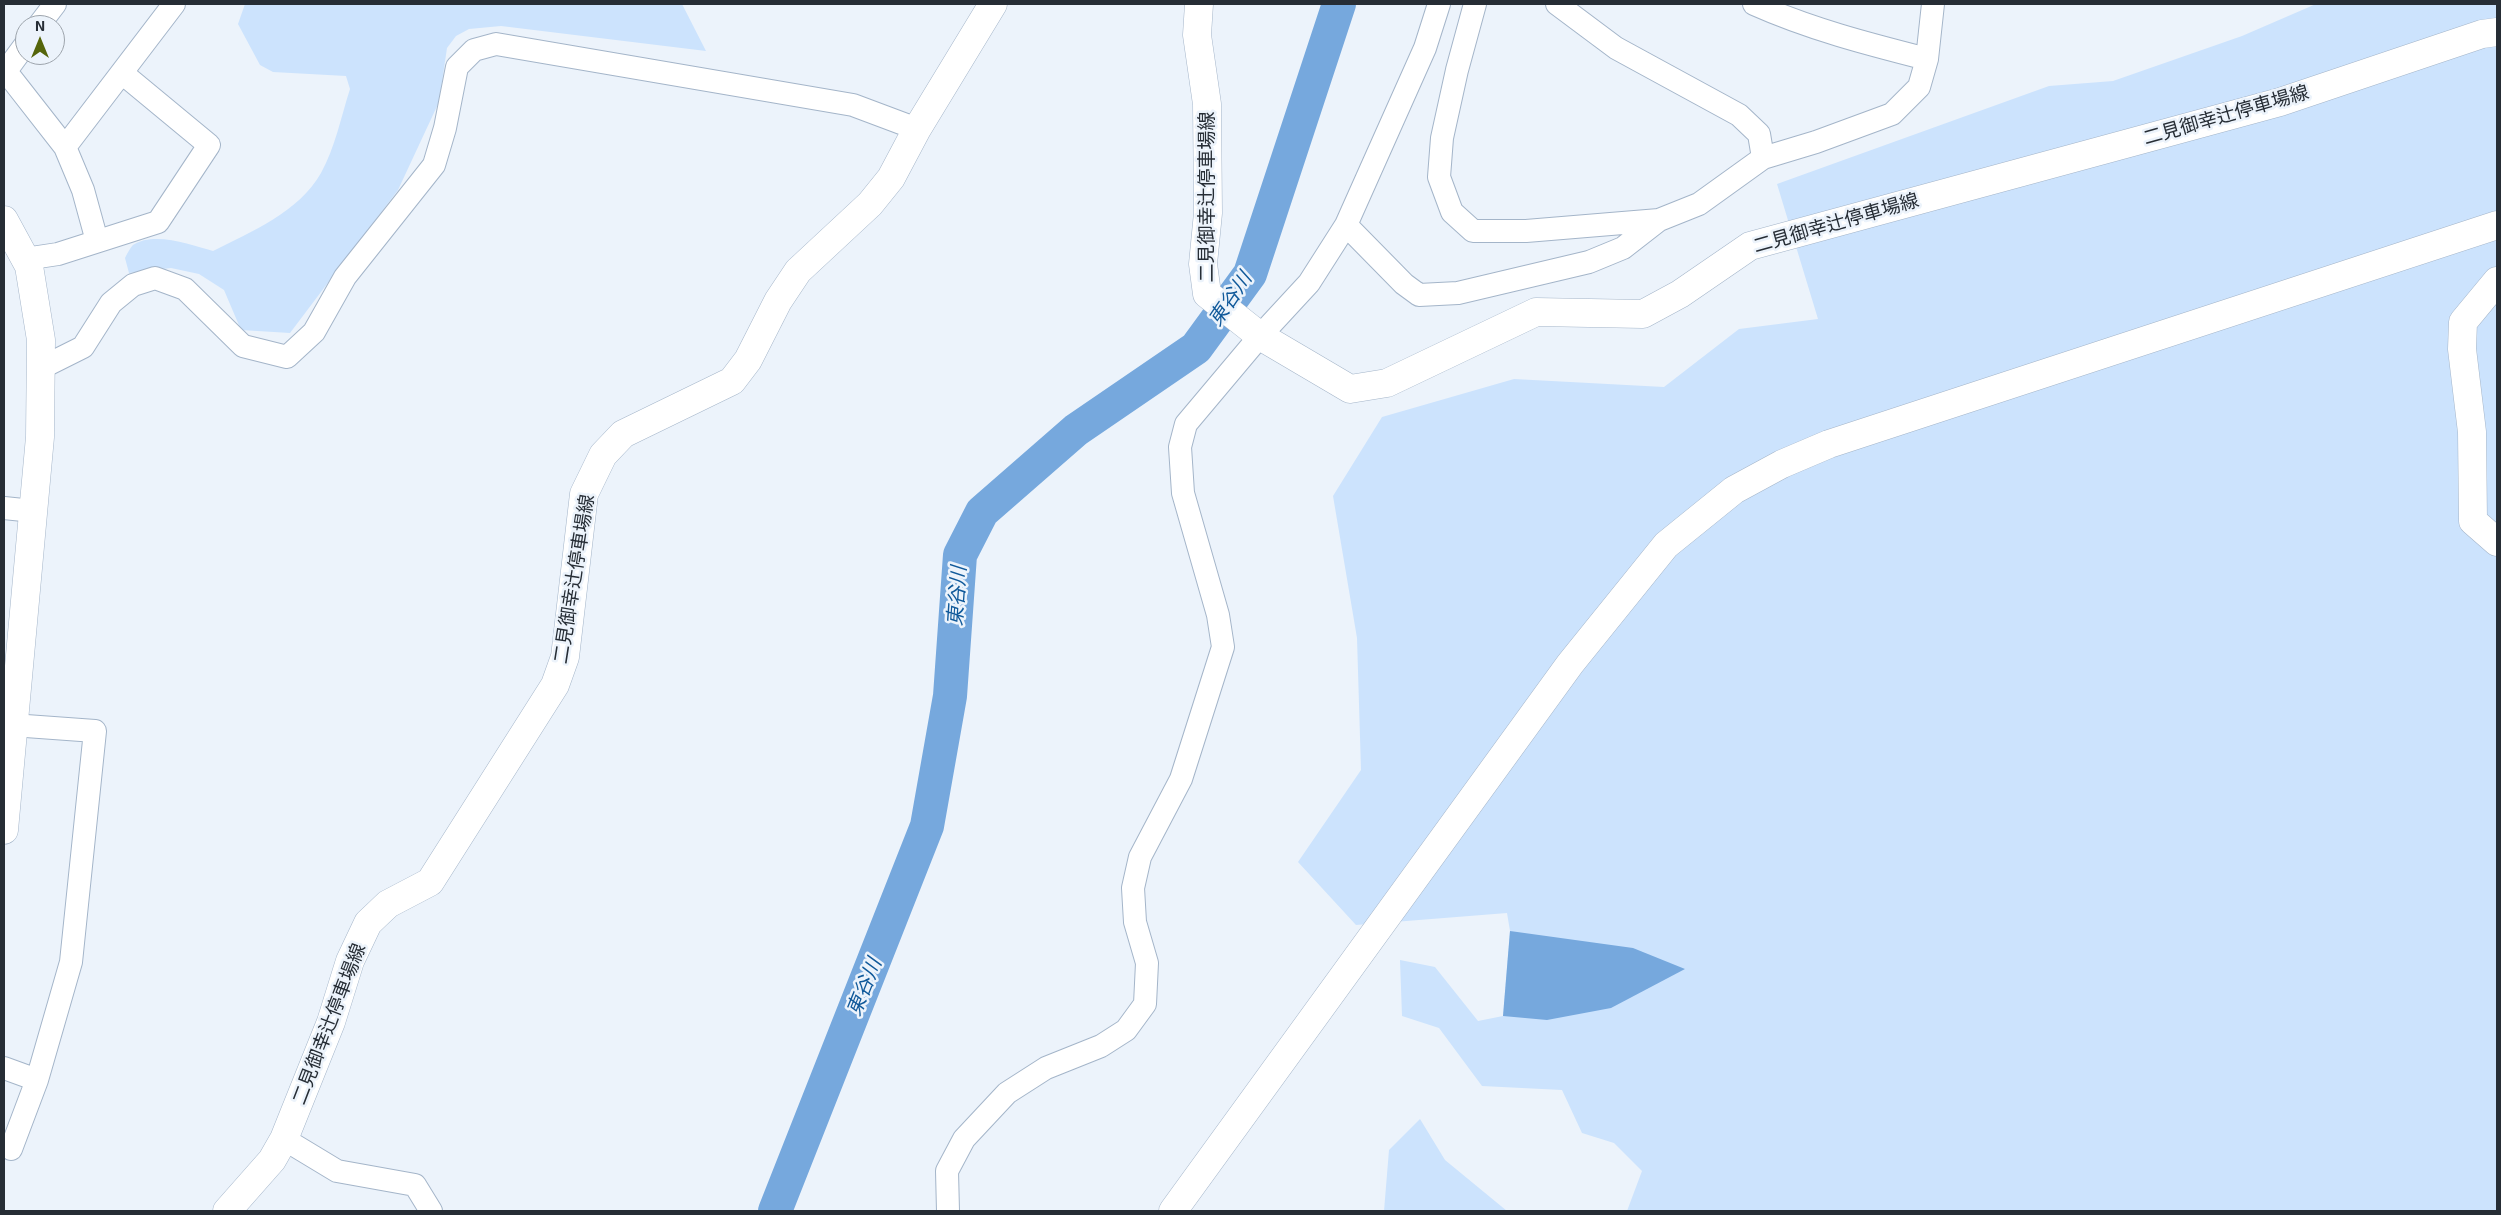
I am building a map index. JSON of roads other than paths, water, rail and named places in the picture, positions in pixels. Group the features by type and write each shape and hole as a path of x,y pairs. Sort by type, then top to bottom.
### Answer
{"main road":[{"name":"二見御幸辻停車場線","path":"227,1211 272,1160 284,1139 331,1022 350,961 368,923 388,904 430,882 555,686 565,657 584,494 603,455 623,434 732,381 748,360 778,301 798,271 870,204 891,178 917,129 993,4"},
{"name":"二見御幸辻停車場線","path":"1199,4 1197,35 1207,104 1208,213 1203,264 1207,294 1260,336 1350,389 1387,383 1536,312 1643,314 1680,294 1750,246 2280,102 2482,34 2497,32"},
{"path":"4,220 29,266 41,340 40,437 12,726 4,830"},
{"path":"1173,1211 1570,664 1666,545 1734,490 1782,464 1829,444 2497,225"},
{"path":"2497,281 2463,322 2462,349 2472,432 2473,521 2497,542"}],"street":[{"path":"47,15 55,4"},
{"path":"65,147 174,4"},
{"path":"948,1211 947,1171 964,1139 1007,1093 1046,1068 1101,1046 1126,1030 1145,1004 1147,963 1135,922 1133,888 1140,857 1181,779 1223,647 1218,615 1183,492 1180,447 1186,424 1260,336 1309,283 1346,225 1425,48 1439,4"},
{"path":"1475,4 1456,70 1442,138 1439,177 1452,212 1474,231 1526,231 1659,220"},
{"path":"1557,4 1616,48 1740,115 1759,134 1763,158"},
{"path":"1754,4 1791,20 1861,42 1928,58"},
{"path":"1346,225 1404,284 1419,295 1458,293 1589,262 1622,248 1659,220 1698,204 1763,158 1816,142 1892,114 1919,87 1928,58 1933,4"},
{"path":"41,368 83,348 111,303 133,286 155,278 185,289 243,346 287,357 314,332 346,277 434,165 445,128 457,67 474,50 496,44 853,105 917,129"},
{"path":"15,58 5,70 65,147 83,190 97,241"},
{"path":"25,259 58,254 158,222 209,145 122,73"},
{"path":"4,508 33,511"},
{"path":"11,1149 38,1080 71,962 95,731 12,726"},
{"path":"4,1068 38,1080"},
{"path":"284,1139 337,1171 415,1185 431,1211"}],"water":[{"path":"1510,931 1633,948 1685,969 1611,1008 1547,1020 1503,1016"}],"waterway":[{"name":"東谷川","path":"775,1211 927,826 950,696 960,555 982,512 1076,430 1196,348 1250,274 1339,4"}]}
